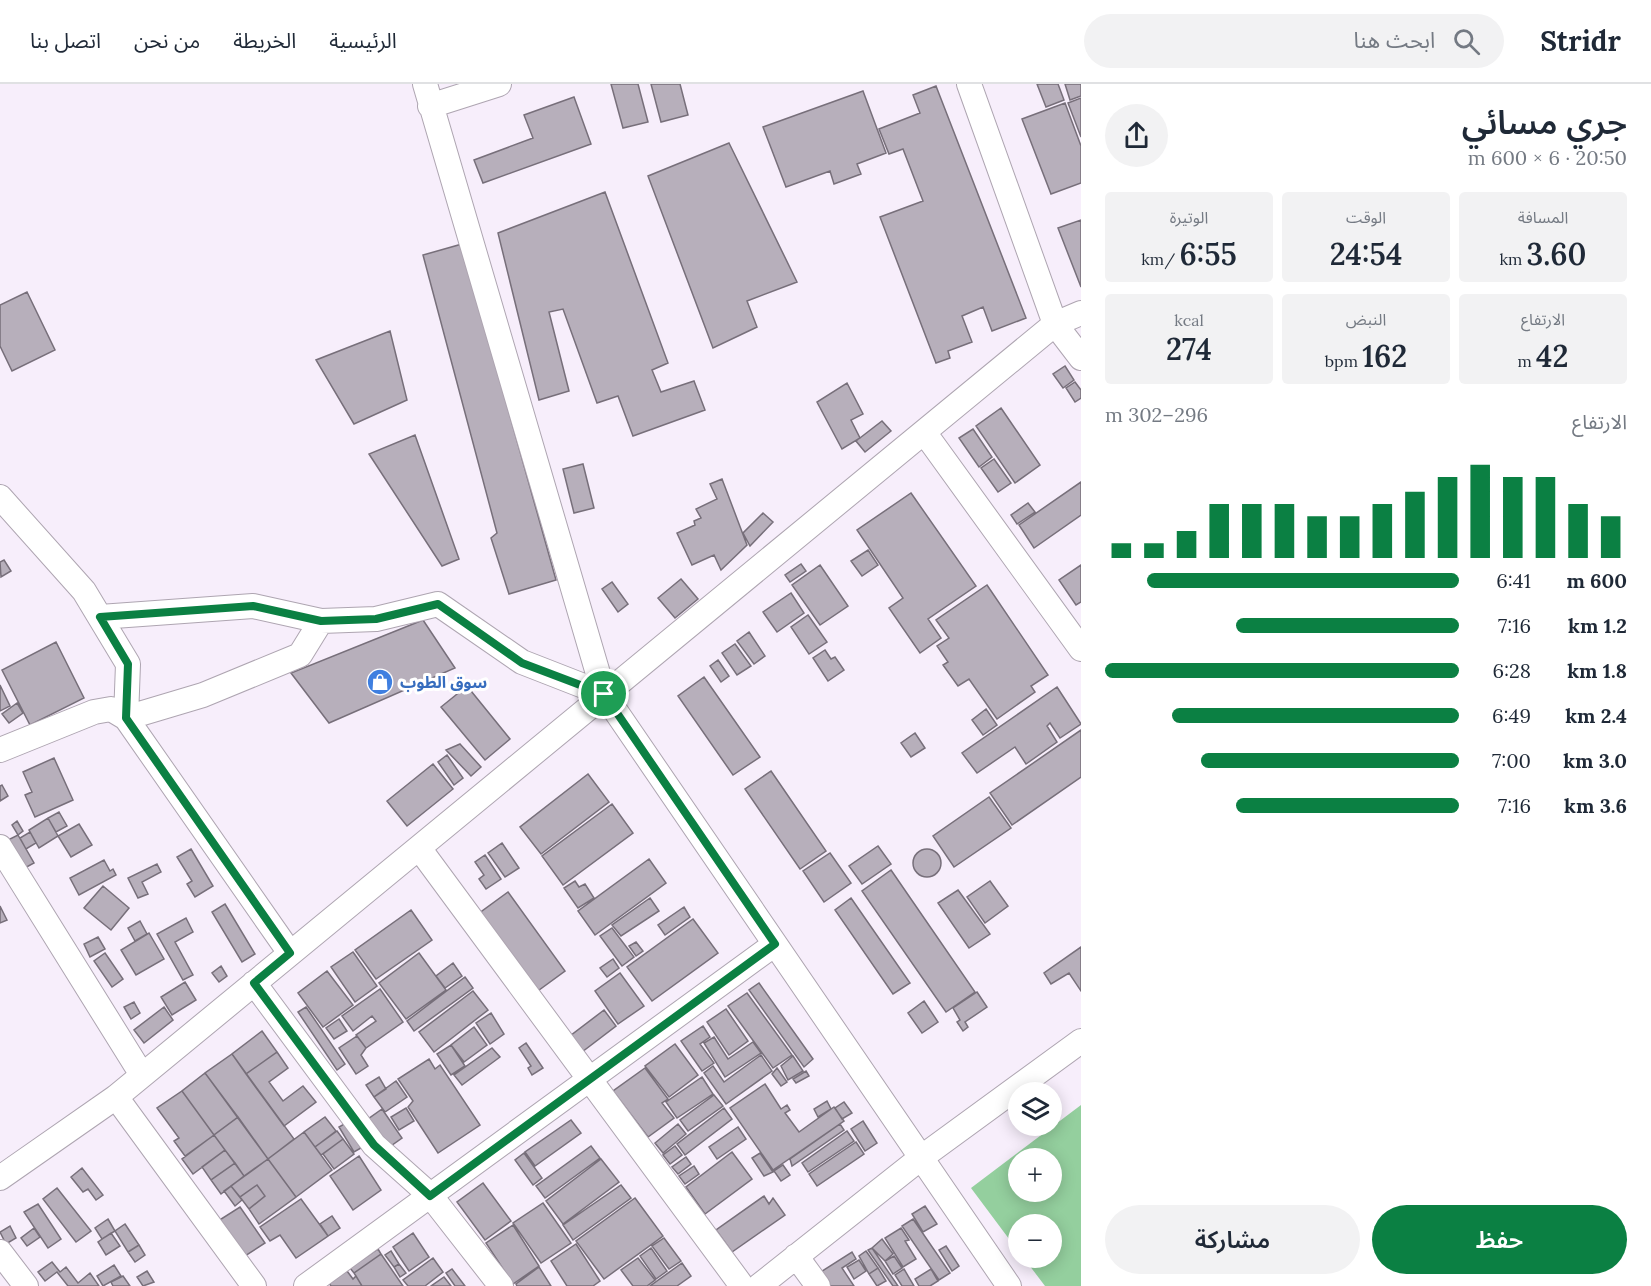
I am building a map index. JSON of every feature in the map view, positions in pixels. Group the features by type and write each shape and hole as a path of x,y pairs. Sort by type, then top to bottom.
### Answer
{"street":[{"path":"499,84 428,95 604,694 1009,1286"},
{"path":"969,84 1054,324 1081,358"},
{"path":"0,1178 116,1097 1054,324 1081,313"},
{"path":"924,432 1081,649"},
{"path":"0,497 84,591 128,664 126,718"},
{"path":"100,617 253,606 321,621 376,619 438,604 522,663 604,694"},
{"path":"126,718 202,695 300,655 321,621"},
{"path":"0,750 94,712 111,709 126,718 290,953"},
{"path":"0,847 142,1075"},
{"path":"419,848 742,1286"},
{"path":"306,1286 775,944"},
{"path":"254,983 374,1145 430,1196 501,1286"},
{"path":"759,1286 922,1157 1081,1041"},
{"path":"116,1097 254,1286"},
{"path":"0,1251 26,1286"},
{"path":"796,1256 818,1286"}],"green space":[{"path":"1081,1105 1081,1286 1045,1286 1031,1268 1062,1268 1062,1214 1008,1214 1008,1238 971,1188 1008,1160 1008,1202 1062,1202 1062,1148 1024,1148 1040,1136 1062,1136 1062,1119"}],"building":[{"path":"611,84 638,84 648,122 623,128"},
{"path":"651,84 680,84 688,115 661,122"},
{"path":"1037,84 1058,84 1064,100 1046,107"},
{"path":"1065,84 1081,84 1081,96 1070,100"},
{"path":"936,86 1026,318 992,331 983,307 962,316 972,342 948,351 950,358 936,363 880,217 923,201 903,149 889,154 879,129 920,113 913,95"},
{"path":"863,91 886,153 857,164 861,174 834,184 830,171 786,187 763,127"},
{"path":"574,97 591,144 483,183 474,160 533,138 524,115"},
{"path":"1081,98 1081,137 1068,103"},
{"path":"1065,103 1081,146 1081,183 1051,194 1022,119"},
{"path":"729,143 797,282 747,301 757,327 713,348 648,176"},
{"path":"605,192 668,363 652,370 661,392 694,381 705,410 633,436 618,396 597,403 563,309 549,312 569,391 539,400 498,233"},
{"path":"1081,220 1081,287 1058,228"},
{"path":"462,244 556,580 509,594 491,538 497,533 423,255"},
{"path":"27,292 55,350 12,371 0,346 0,305"},
{"path":"390,331 407,400 354,424 316,360"},
{"path":"1065,366 1074,380 1063,388 1053,374"},
{"path":"1075,382 1081,390 1081,398 1075,402 1066,388"},
{"path":"847,383 863,414 851,420 860,438 842,449 817,402"},
{"path":"1001,408 1040,465 1015,483 976,426"},
{"path":"882,421 891,431 865,452 856,441"},
{"path":"973,429 992,457 979,467 959,438"},
{"path":"415,435 459,559 442,566 369,454"},
{"path":"994,459 1011,483 998,492 981,468"},
{"path":"583,464 594,508 574,513 563,469"},
{"path":"722,479 747,545 721,570 714,555 692,565 677,533 695,525 694,521 701,518 696,509 717,499 710,484"},
{"path":"1081,482 1081,515 1034,548 1019,525"},
{"path":"911,493 976,586 928,619 941,638 920,653 889,608 903,598 857,530"},
{"path":"1028,503 1035,512 1017,524 1011,515"},
{"path":"763,513 773,522 750,546 743,533"},
{"path":"868,550 878,565 862,576 851,561"},
{"path":"4,560 11,571 1,577 0,562"},
{"path":"801,564 806,571 790,582 785,575"},
{"path":"820,565 848,606 820,625 792,585"},
{"path":"1081,565 1081,602 1076,605 1059,580"},
{"path":"681,579 698,599 675,618 658,598"},
{"path":"612,582 628,604 618,612 602,589"},
{"path":"987,585 1048,675 1031,686 1035,692 997,719 969,679 958,686 943,665 948,662 937,646 949,638 936,620"},
{"path":"791,593 804,613 777,632 763,612"},
{"path":"808,615 827,642 809,654 791,627"},
{"path":"423,620 455,668 329,723 291,673"},
{"path":"749,632 765,656 754,664 737,641"},
{"path":"56,642 84,698 30,725 2,670"},
{"path":"735,644 751,666 737,675 722,653"},
{"path":"825,650 831,659 835,657 844,670 828,681 813,658"},
{"path":"718,660 729,676 721,682 710,666"},
{"path":"704,677 760,757 733,775 678,696"},
{"path":"0,685 10,706 0,711"},
{"path":"467,686 510,739 485,760 441,707"},
{"path":"1057,687 1081,724 1060,738 1050,723 1047,726 1057,742 1026,764 1015,747 977,773 962,753"},
{"path":"17,703 23,713 9,723 2,714"},
{"path":"986,709 997,725 983,735 972,720"},
{"path":"1081,730 1081,777 1012,825 990,793"},
{"path":"915,733 925,748 911,757 901,743"},
{"path":"460,744 481,767 471,776 446,750"},
{"path":"447,755 463,778 454,785 438,762"},
{"path":"54,758 73,800 35,817 25,795 32,792 23,772"},
{"path":"433,764 453,789 407,826 387,801"},
{"path":"771,771 826,851 800,869 745,789"},
{"path":"588,774 609,802 541,854 520,827"},
{"path":"2,785 8,796 0,801 0,786"},
{"path":"989,797 1011,828 954,867 933,836"},
{"path":"612,804 633,833 563,885 542,856"},
{"path":"59,812 67,826 56,832 48,818"},
{"path":"48,818 58,836 39,848 29,830"},
{"path":"17,821 23,831 18,835 12,825"},
{"path":"79,824 92,845 71,857 58,836"},
{"path":"30,832 36,843 26,849 20,838"},
{"path":"18,835 34,863 23,869 6,841"},
{"path":"502,843 519,868 505,877 488,853"},
{"path":"878,846 891,864 862,884 849,866"},
{"path":"191,849 213,886 195,897 187,884 192,881 177,857"},
{"path":"927,849 937,853 941,863 937,873 927,877 917,873 913,863 917,853"},
{"path":"830,853 851,883 824,902 803,871"},
{"path":"485,855 501,879 486,889 479,879 484,875 475,862"},
{"path":"649,859 666,883 595,935 578,911"},
{"path":"104,860 110,871 113,869 116,875 79,895 70,878"},
{"path":"157,864 161,872 142,882 148,894 138,898 128,878"},
{"path":"891,870 975,992 946,1012 862,891"},
{"path":"575,881 579,887 585,884 594,898 578,908 564,888"},
{"path":"990,881 1008,906 985,923 967,897"},
{"path":"103,886 129,908 111,930 84,908"},
{"path":"958,890 990,934 969,948 938,903"},
{"path":"508,892 565,971 535,993 478,914"},
{"path":"650,898 659,911 621,936 612,925"},
{"path":"851,898 910,983 893,994 835,910"},
{"path":"225,904 255,954 242,962 212,912"},
{"path":"0,906 7,920 0,923"},
{"path":"684,907 690,917 665,935 658,925"},
{"path":"411,910 432,940 376,979 355,950"},
{"path":"186,918 193,932 175,942 193,975 183,980 157,934"},
{"path":"693,919 718,953 652,1001 627,967"},
{"path":"140,921 147,934 135,941 128,928"},
{"path":"612,928 634,957 622,966 600,936"},
{"path":"149,933 164,959 136,975 121,950"},
{"path":"98,937 105,949 90,957 84,944"},
{"path":"636,942 643,951 636,956 629,946"},
{"path":"1081,947 1081,991 1069,973 1051,984 1044,973"},
{"path":"353,952 377,986 355,1002 331,967"},
{"path":"105,953 123,979 112,987 94,961"},
{"path":"419,953 446,990 406,1019 379,983"},
{"path":"613,959 619,968 607,977 600,968"},
{"path":"453,963 462,976 445,988 436,976"},
{"path":"221,966 227,976 219,982 212,973"},
{"path":"327,971 353,1005 323,1027 298,993"},
{"path":"620,973 644,1006 618,1024 595,991"},
{"path":"465,977 473,988 414,1031 407,1021"},
{"path":"185,982 196,1000 172,1015 161,997"},
{"path":"759,983 813,1059 804,1067 749,990"},
{"path":"380,989 403,1022 366,1048 356,1035 376,1021 372,1016 353,1031 342,1016"},
{"path":"473,991 488,1010 434,1052 419,1032"},
{"path":"977,992 987,1007 965,1022 968,1027 963,1031 957,1022 960,1020 953,1008"},
{"path":"747,993 792,1055 773,1068 728,1006"},
{"path":"924,1001 938,1022 922,1033 908,1013"},
{"path":"134,1002 140,1013 131,1019 124,1007"},
{"path":"164,1007 173,1020 144,1043 134,1030"},
{"path":"306,1007 345,1064 337,1070 298,1012"},
{"path":"726,1009 748,1041 729,1055 707,1022"},
{"path":"604,1010 616,1026 582,1052 570,1036"},
{"path":"491,1013 504,1034 490,1044 476,1023"},
{"path":"339,1019 347,1031 334,1039 326,1028"},
{"path":"703,1026 710,1037 700,1044 714,1063 702,1071 681,1041"},
{"path":"474,1027 487,1045 464,1062 451,1045"},
{"path":"262,1031 277,1052 246,1074 232,1054"},
{"path":"357,1036 366,1048 361,1055 368,1066 356,1074 339,1048"},
{"path":"714,1037 728,1059 753,1042 761,1053 725,1077 704,1043"},
{"path":"526,1043 543,1068 532,1075 528,1068 531,1066 519,1048"},
{"path":"675,1044 698,1075 669,1097 645,1066"},
{"path":"451,1045 465,1066 451,1075 437,1054"},
{"path":"492,1048 500,1057 462,1085 454,1075"},
{"path":"277,1052 288,1068 269,1082 283,1101 303,1086 316,1102 284,1126 246,1074"},
{"path":"232,1054 294,1139 268,1159 205,1073"},
{"path":"761,1055 772,1071 726,1104 704,1073 713,1066 724,1082"},
{"path":"793,1056 803,1071 788,1080 781,1066"},
{"path":"429,1059 435,1069 440,1065 480,1125 438,1153 408,1107 413,1101 398,1079"},
{"path":"645,1068 668,1099 662,1103 674,1118 648,1137 613,1091"},
{"path":"777,1068 787,1082 781,1086 772,1074"},
{"path":"806,1071 809,1076 796,1083 793,1079"},
{"path":"205,1073 238,1117 214,1135 182,1091"},
{"path":"379,1077 386,1089 374,1097 366,1085"},
{"path":"702,1077 713,1094 677,1118 666,1102"},
{"path":"396,1081 407,1097 385,1112 374,1097"},
{"path":"765,1084 781,1109 787,1105 790,1110 785,1113 799,1132 834,1107 844,1121 773,1170 730,1108"},
{"path":"182,1091 214,1135 185,1156 174,1141 179,1138 157,1108"},
{"path":"714,1095 723,1106 688,1131 680,1120"},
{"path":"827,1101 831,1109 818,1117 814,1109"},
{"path":"844,1102 852,1113 842,1119 835,1108"},
{"path":"406,1108 414,1121 399,1130 391,1117"},
{"path":"724,1108 732,1119 685,1155 677,1144"},
{"path":"382,1109 402,1138 388,1148 368,1119"},
{"path":"238,1117 268,1159 244,1176 214,1135"},
{"path":"325,1117 336,1131 315,1147 304,1132"},
{"path":"571,1120 581,1133 535,1166 525,1152"},
{"path":"863,1121 877,1143 865,1151 851,1129"},
{"path":"346,1123 361,1148 354,1152 339,1127"},
{"path":"678,1124 686,1134 663,1153 655,1143"},
{"path":"840,1124 844,1130 792,1166 790,1159"},
{"path":"738,1127 746,1139 717,1159 709,1147"},
{"path":"337,1131 343,1139 321,1155 315,1147"},
{"path":"847,1131 854,1141 808,1172 802,1163"},
{"path":"304,1132 332,1170 296,1197 268,1159"},
{"path":"214,1135 225,1150 193,1174 182,1159"},
{"path":"343,1139 354,1154 334,1169 323,1154"},
{"path":"856,1142 864,1154 817,1186 809,1174"},
{"path":"591,1146 600,1158 545,1198 536,1186"},
{"path":"675,1146 682,1155 670,1164 663,1155"},
{"path":"225,1150 235,1163 211,1180 202,1167"},
{"path":"732,1152 752,1179 705,1214 686,1187"},
{"path":"524,1153 542,1178 533,1185 515,1160"},
{"path":"760,1153 773,1172 764,1176 752,1158"},
{"path":"359,1156 381,1190 353,1210 330,1176"},
{"path":"686,1157 691,1164 678,1174 672,1167"},
{"path":"268,1159 296,1197 259,1224 249,1209 265,1196 257,1185 240,1197 231,1186"},
{"path":"601,1159 619,1182 563,1224 546,1201"},
{"path":"235,1163 244,1176 221,1194 211,1180"},
{"path":"783,1165 790,1175 781,1181 774,1171"},
{"path":"694,1166 699,1174 685,1184 679,1176"},
{"path":"82,1168 103,1195 96,1200 88,1189 83,1192 71,1177"},
{"path":"483,1183 511,1221 485,1240 457,1202"},
{"path":"257,1185 265,1196 249,1209 240,1197"},
{"path":"621,1185 631,1198 573,1240 563,1225"},
{"path":"231,1186 242,1200 235,1206 224,1191"},
{"path":"57,1188 91,1231 76,1242 43,1199"},
{"path":"764,1196 769,1204 773,1198 785,1215 732,1252 716,1230"},
{"path":"635,1198 663,1236 604,1279 576,1241"},
{"path":"301,1199 328,1236 296,1258 280,1235 270,1241 260,1227"},
{"path":"543,1203 571,1243 541,1263 513,1223"},
{"path":"38,1204 61,1239 48,1248 24,1212"},
{"path":"925,1206 937,1224 923,1232 912,1214"},
{"path":"240,1207 265,1243 242,1258 218,1221"},
{"path":"332,1216 340,1228 328,1236 320,1224"},
{"path":"108,1219 115,1231 102,1239 95,1228"},
{"path":"913,1219 950,1273 939,1280 902,1226"},
{"path":"125,1224 139,1245 128,1252 115,1231"},
{"path":"513,1225 539,1266 513,1284 486,1243"},
{"path":"10,1226 16,1238 6,1244 0,1232"},
{"path":"34,1228 40,1237 27,1246 21,1238"},
{"path":"901,1228 909,1240 905,1241 916,1259 903,1267 885,1238"},
{"path":"111,1233 120,1246 106,1255 98,1242"},
{"path":"413,1233 429,1257 409,1271 393,1247"},
{"path":"664,1238 681,1261 669,1269 652,1246"},
{"path":"882,1239 893,1254 885,1261 872,1248"},
{"path":"576,1244 600,1281 593,1286 567,1286 551,1261"},
{"path":"139,1245 145,1255 135,1262 128,1252"},
{"path":"946,1246 959,1266 952,1271 939,1250"},
{"path":"651,1248 667,1271 656,1279 640,1256"},
{"path":"872,1248 898,1286 893,1286 868,1250"},
{"path":"378,1249 381,1254 354,1273 350,1268"},
{"path":"391,1251 399,1264 394,1267 385,1255"},
{"path":"866,1251 878,1268 869,1274 859,1256"},
{"path":"852,1252 856,1259 842,1268 854,1286 823,1286 816,1275"},
{"path":"381,1254 403,1286 362,1286 354,1273"},
{"path":"894,1256 902,1268 893,1274 885,1261"},
{"path":"433,1258 443,1272 425,1286 408,1286 403,1280"},
{"path":"638,1258 655,1280 647,1286 633,1286 621,1270"},
{"path":"859,1260 866,1271 854,1279 847,1267"},
{"path":"52,1262 60,1272 66,1267 78,1283 90,1273 99,1286 68,1286 57,1272 45,1281 38,1272"},
{"path":"682,1263 691,1276 677,1286 650,1286"},
{"path":"399,1264 406,1273 400,1277 394,1267"},
{"path":"114,1265 121,1276 103,1286 97,1276"},
{"path":"539,1267 551,1286 517,1286 516,1284"},
{"path":"878,1268 886,1281 877,1286 869,1274"},
{"path":"452,1269 465,1286 455,1286 446,1273"},
{"path":"904,1269 914,1286 902,1286 895,1275"},
{"path":"931,1269 938,1281 930,1286 919,1286 915,1279"},
{"path":"147,1271 154,1282 143,1286 137,1277"},
{"path":"347,1271 353,1279 356,1276 362,1286 331,1286 329,1283"},
{"path":"123,1276 130,1286 113,1286 111,1282"},
{"path":"444,1277 451,1286 431,1286"}],"place":[{"name":"سوق الطوب","path":"380,682"}],"route":[{"path":"438,604 522,663 604,694 775,944 430,1196 374,1145 254,983 290,953 126,718 128,664 100,617 253,606 321,621 376,619 438,604"}]}
